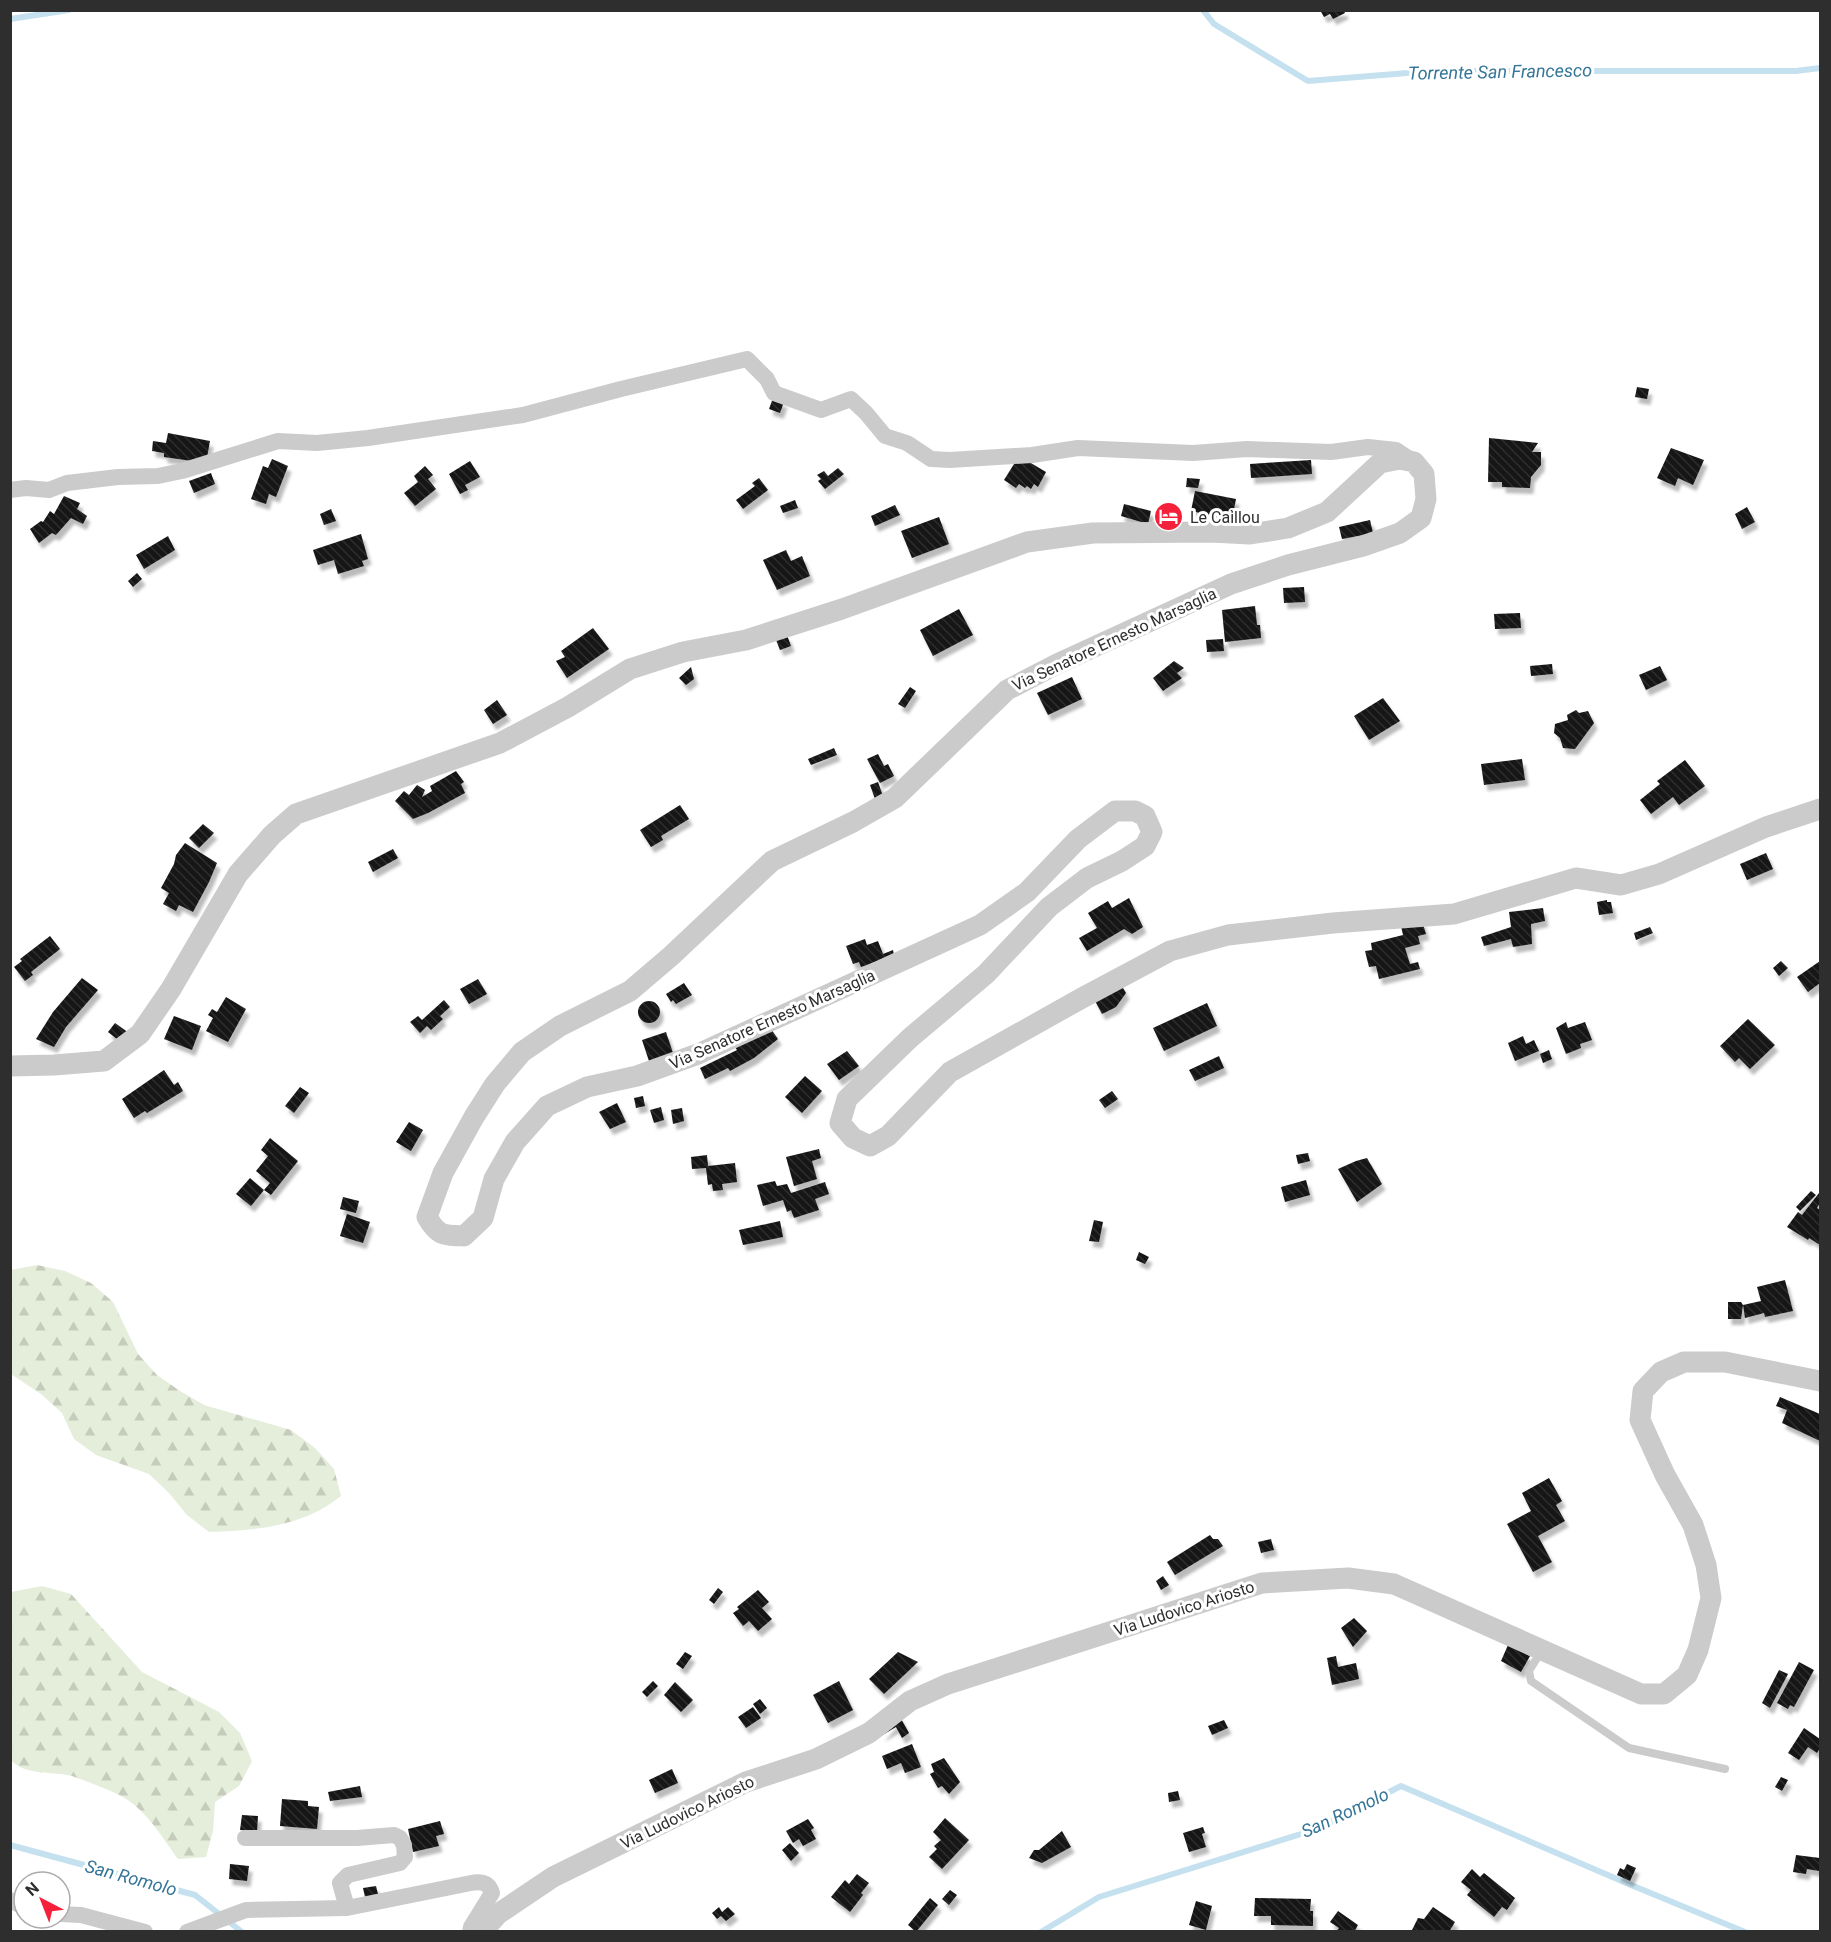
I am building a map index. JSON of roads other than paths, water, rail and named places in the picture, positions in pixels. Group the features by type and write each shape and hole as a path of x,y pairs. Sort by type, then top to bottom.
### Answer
{"street":[{"path":"10,490 26,488 49,490 67,483 118,477 158,476 182,471 278,441 317,443 368,438 523,415 747,359 767,379 774,393 821,410 851,399 885,436 907,443 932,459 1032,455 1078,448 1193,453 1247,449 1331,452 1368,447 1396,450 1414,462"},
{"path":"10,1066 54,1065 104,1060 140,1034 171,989 238,874 272,834 296,814 500,743 568,707 630,669 683,652 746,640 842,609 1027,542 1093,533 1250,534 1288,528 1327,512 1380,463 1400,459 1414,462"},
{"name":"Via Senatore Ernesto Marsaglia","path":"1414,462 1424,474 1426,499 1421,518 1400,533 1231,584 1108,639 1007,690 895,798 853,822 772,861 671,956 630,991 560,1026 522,1052 495,1084 443,1173 426,1217 434,1230 445,1235 464,1236 483,1218 494,1179 515,1142 547,1106 587,1087 637,1076 698,1054 980,925 1027,892 1077,839 1115,811 1135,812 1145,816 1152,832 1145,846 1122,861 1087,878 1049,907 986,974 910,1038 847,1100 840,1123 853,1138 870,1146 888,1136 950,1072 1170,951 1228,935 1333,923 1454,914 1576,878 1621,885 1659,874 1766,826 1821,809"},
{"name":"Via Ludovico Ariosto","path":"482,1932 498,1914 553,1878 746,1782 816,1759 868,1733 910,1701 948,1684 1262,1583 1348,1578 1394,1584 1641,1694 1664,1694 1687,1675 1698,1650 1711,1598 1706,1565 1694,1525 1665,1475 1640,1420 1643,1391 1660,1372 1684,1362 1725,1362 1821,1381"},
{"path":"245,1838 357,1838 394,1835 400,1838 404,1845 405,1857 400,1863 348,1875 340,1883 347,1908"},
{"path":"187,1932 246,1910 347,1908 471,1882 485,1883 490,1887 492,1893 470,1932"},
{"path":"72,1915 145,1932"}],"lane":[{"path":"1542,1650 1529,1671 1531,1680 1629,1748 1725,1769"}],"waterway":[{"path":"10,19 69,10"},
{"name":"Torrente San Francesco","path":"1203,10 1214,24 1308,81 1432,71 1796,71 1820,68"},
{"name":"San Romolo","path":"1041,1932 1099,1897 1317,1829 1401,1786 1745,1932"},
{"name":"San Romolo","path":"10,1845 195,1895 242,1932"}],"place":[{"name":"Le Caillou","path":"1169,517"}]}
